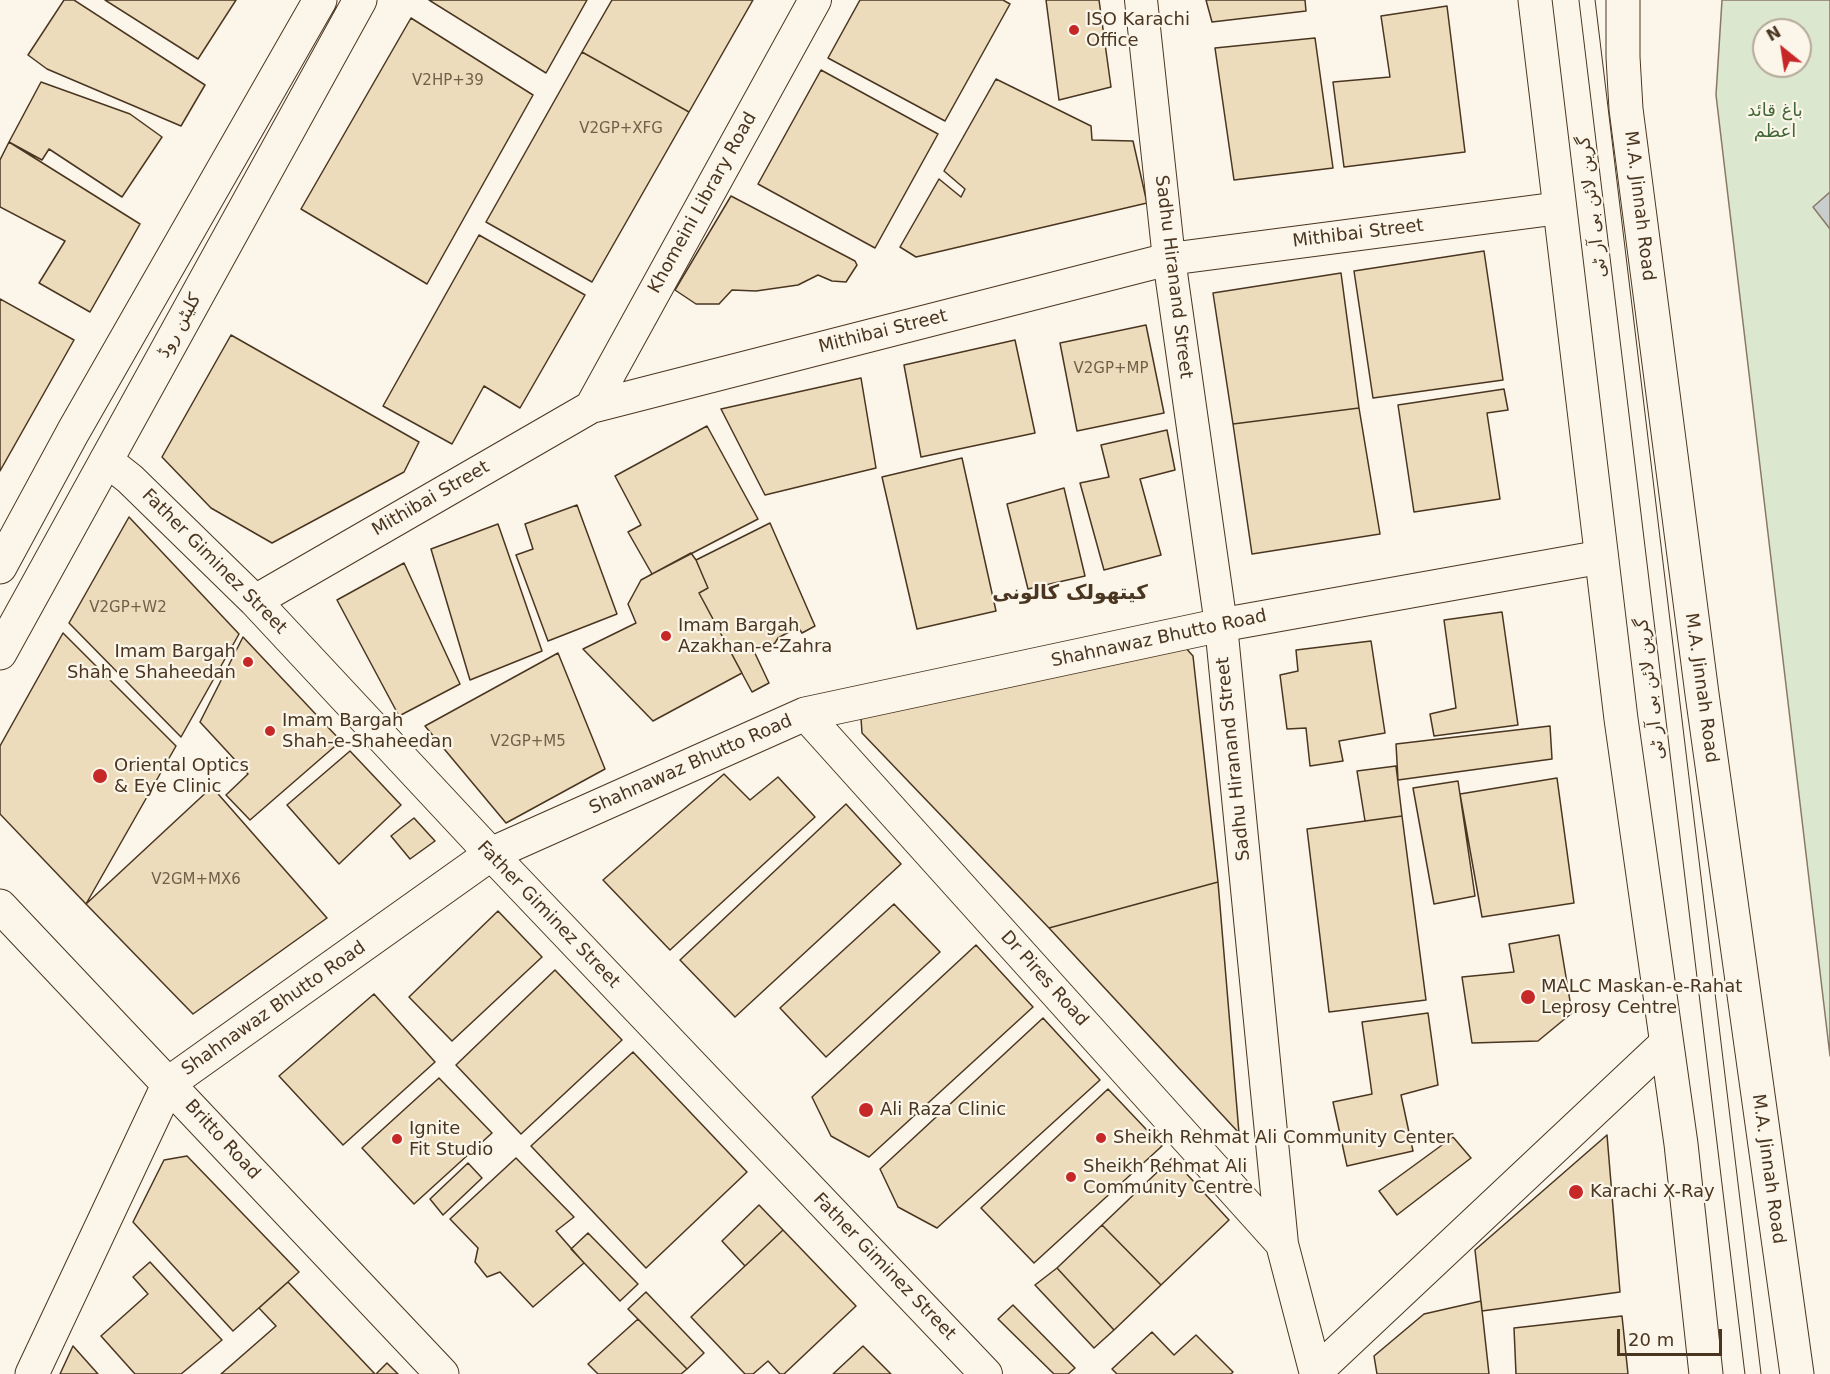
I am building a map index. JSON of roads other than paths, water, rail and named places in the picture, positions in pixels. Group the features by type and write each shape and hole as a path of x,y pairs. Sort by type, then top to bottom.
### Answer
{"main road":[{"path":"0,567 73,432 320,0"},
{"name":"کلیٹن روڈ","path":"0,653 360,0"},
{"path":"1535,0 1622,731 1681,1144 1706,1374"},
{"name":"M.A. Jinnah Road","path":"1623,0 1626,109 1702,694 1797,1374"},
{"name":"Shahnawaz Bhutto Road","path":"32,1374 169,1083 491,854 805,714 1221,625 1601,556"},
{"name":"Britto Road","path":"0,906 442,1374"}],"street":[{"name":"Khomeini Library Road","path":"591,407 815,0"},
{"name":"Sadhu Hiranand Street","path":"1141,0 1169,259 1221,625 1282,1244 1316,1373"},
{"name":"Mithibai Street","path":"255,601 591,407 1169,259 1560,208"},
{"name":"Father Giminez Street","path":"106,460 130,479 255,601 491,854 986,1374"},
{"name":"Dr Pires Road","path":"805,714 1282,1244"},
{"path":"1316,1373 1666,1043"}],"lane":[{"name":"گرین لائن بی آر ٹی","path":"1587,0 1754,1374"}],"place":[{"name":"ISO Karachi Office","path":"1074,30"},
{"name":"Imam Bargah Azakhan-e-Zahra","path":"666,636"},
{"name":"Imam Bargah Shah e Shaheedan","path":"248,662"},
{"name":"Imam Bargah Shah-e-Shaheedan","path":"270,731"},
{"name":"Oriental Optics & Eye Clinic","path":"100,776"},
{"name":"MALC Maskan-e-Rahat Leprosy Centre","path":"1528,997"},
{"name":"Ali Raza Clinic","path":"866,1110"},
{"name":"Sheikh Rehmat Ali Community Center","path":"1101,1138"},
{"name":"Ignite Fit Studio","path":"397,1139"},
{"name":"Sheikh Rehmat Ali Community Centre","path":"1071,1177"},
{"name":"Karachi X-Ray","path":"1576,1192"}],"district":[{"name":"کیتھولک کالونی","path":"1070,594"}],"park label":[{"name":"باغ قائد اعظم","path":"1775,121"}]}
